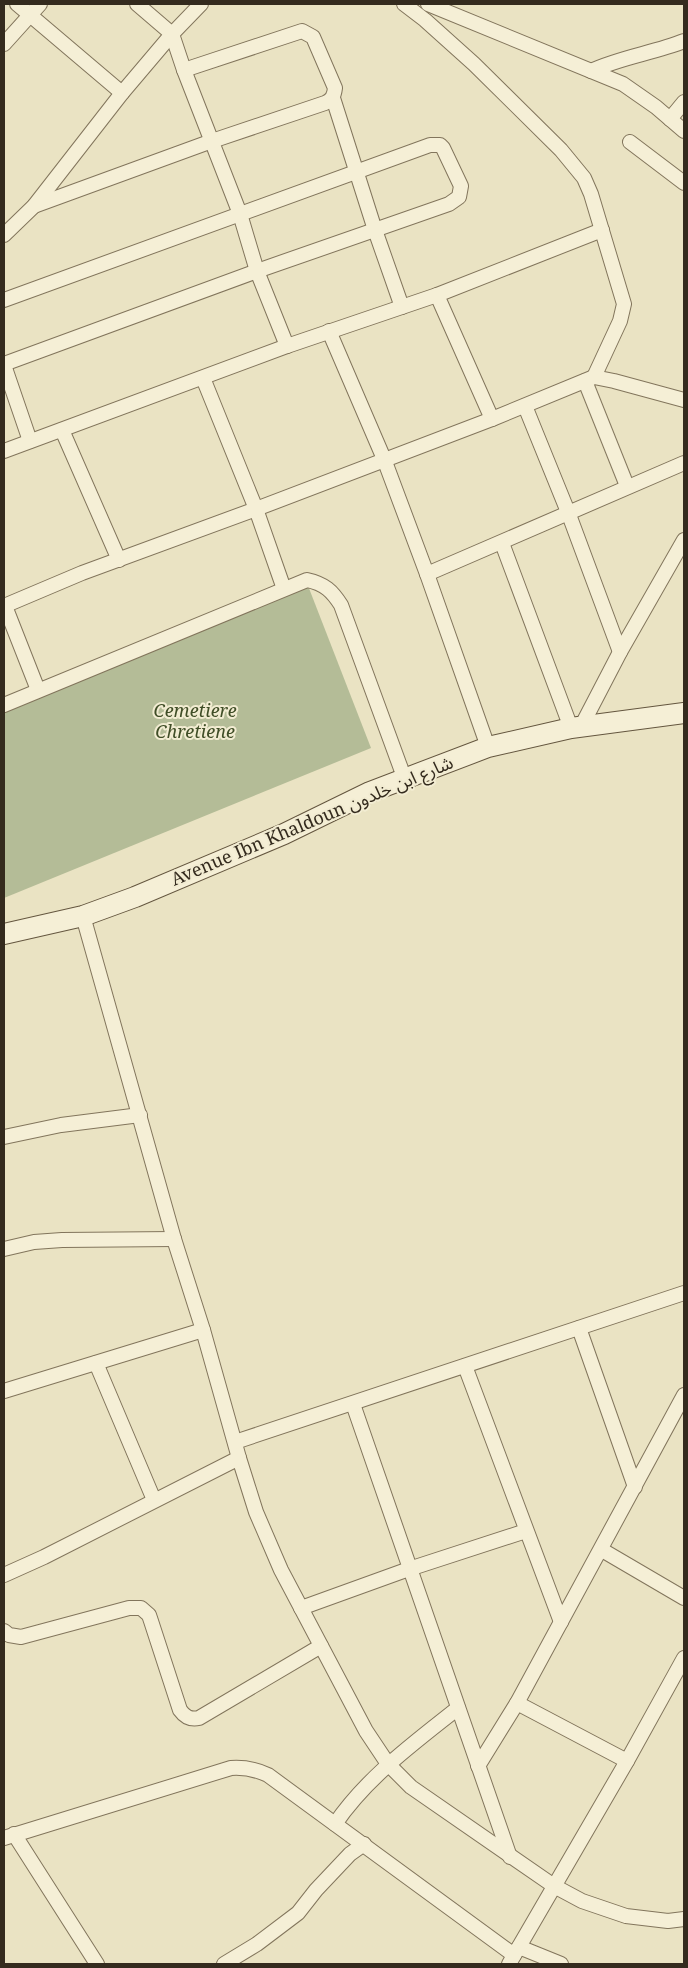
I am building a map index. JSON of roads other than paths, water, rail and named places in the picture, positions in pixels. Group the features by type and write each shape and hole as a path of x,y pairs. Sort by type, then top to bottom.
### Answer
{"street":[{"path":"17,4 122,93"},
{"path":"4,44 40,4"},
{"path":"137,4 172,34 240,214 257,271 287,346"},
{"path":"4,235 34,206 122,93 172,34 201,4"},
{"path":"404,4 425,20 474,64 561,150 588,186 621,289 624,304 620,321 590,379 627,486"},
{"path":"424,4 425,20"},
{"path":"428,4 622,84 684,131"},
{"path":"184,70 302,31 313,37 335,88 333,98 402,307"},
{"path":"591,71 608,63 647,54 684,41"},
{"path":"34,206 212,141 325,103 333,98"},
{"path":"670,119 684,102"},
{"path":"630,142 684,183"},
{"path":"4,300 435,144 440,145 447,154 461,186 459,197 449,204 257,271 4,364 30,441"},
{"path":"4,451 287,346 437,295 602,230"},
{"path":"437,295 492,419"},
{"path":"329,331 384,459 488,747"},
{"path":"202,378 256,509 284,590"},
{"path":"38,690 4,606 40,590 492,419 590,379 614,381 684,400"},
{"path":"525,406 568,512 620,652"},
{"path":"62,430 119,560"},
{"path":"427,574 684,463"},
{"path":"576,727 684,540"},
{"path":"502,543 576,727"},
{"path":"4,705 307,580 326,586 341,605 404,777"},
{"name":"Avenue Ibn Khaldoun شارع ابن خلدون","path":"4,934 83,916 144,893 284,834 404,777 488,747 576,727 684,713"},
{"path":"83,916 174,1240 203,1330 239,1458 268,1542 366,1731 388,1764 423,1796 554,1886 582,1901 626,1916 668,1921 684,1919"},
{"path":"4,1137 61,1125 140,1116"},
{"path":"4,1249 34,1242 62,1240 174,1240"},
{"path":"235,1442 684,1293"},
{"path":"579,1328 635,1487"},
{"path":"4,1391 203,1330"},
{"path":"96,1364 154,1500"},
{"path":"465,1366 561,1622"},
{"path":"478,1766 517,1704 683,1400"},
{"path":"353,1404 510,1856"},
{"path":"4,1575 44,1557 239,1458"},
{"path":"302,1608 409,1569 526,1531"},
{"path":"602,1550 684,1598"},
{"path":"4,1631 9,1635 21,1637 129,1608 141,1608 149,1615 152,1621 180,1710 183,1715 194,1719 199,1718 321,1646"},
{"path":"514,1955 627,1761 684,1658"},
{"path":"517,1704 627,1761"},
{"path":"335,1824 342,1812 388,1764 458,1708"},
{"path":"97,1964 9,1836 231,1768 244,1767 268,1775 514,1955 560,1964"},
{"path":"224,1964 257,1944 298,1913 316,1890 350,1854 364,1844"}],"park label":[{"name":"Cemetiere Chretiene","path":"195,721"}]}
